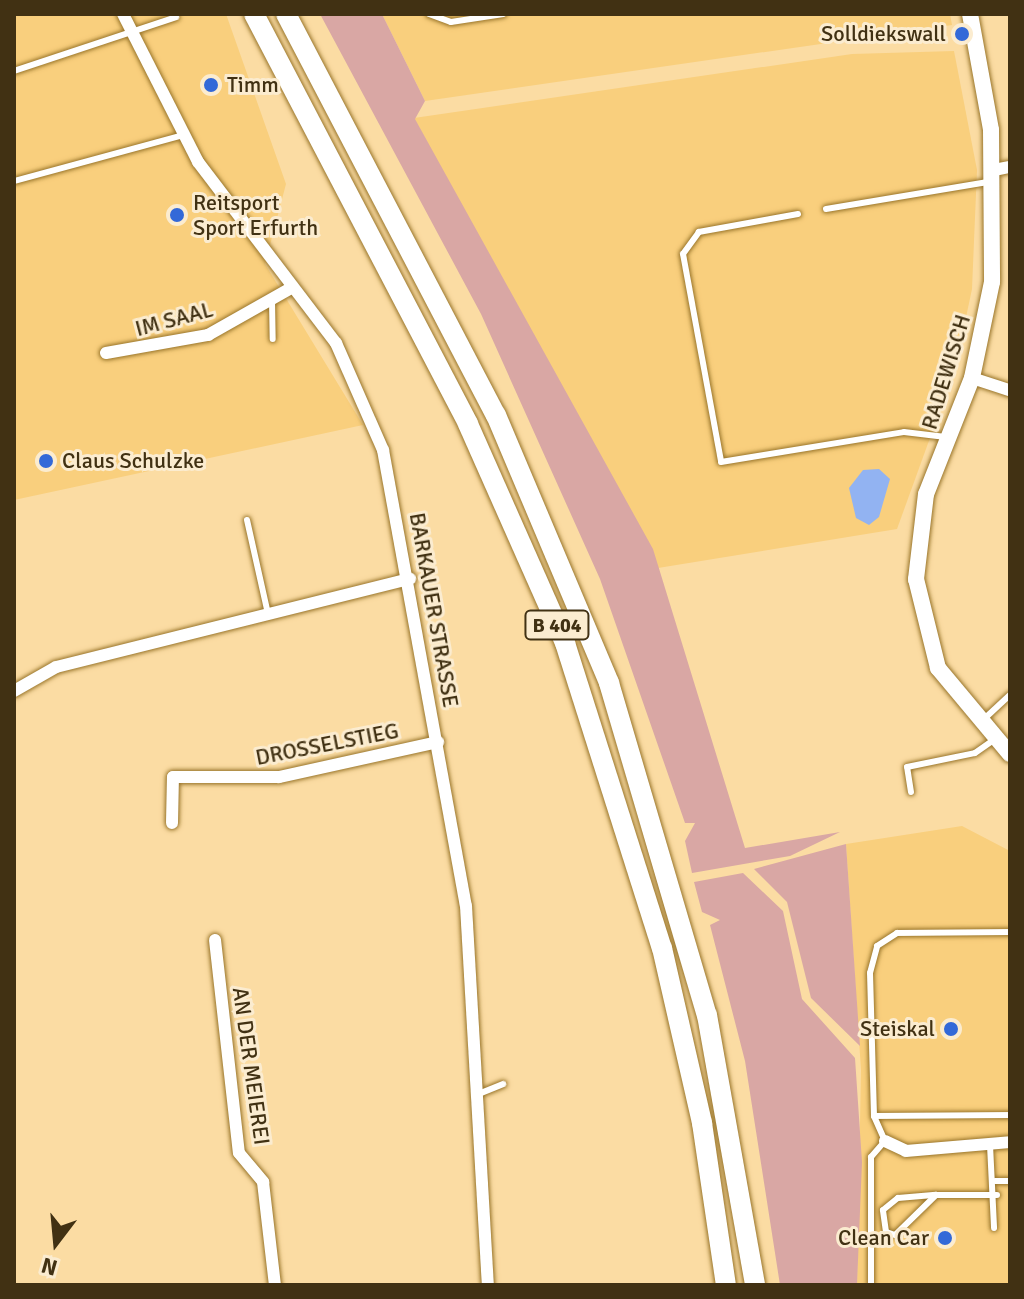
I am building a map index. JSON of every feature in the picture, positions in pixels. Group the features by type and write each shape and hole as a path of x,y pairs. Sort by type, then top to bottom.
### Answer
{"highway":[{"name":"B 404","path":"254,14 468,424 570,657 662,948 702,1123 726,1285"},
{"name":"B 404","path":"286,14 496,415 609,683 707,1015 755,1285"}],"street":[{"name":"BARKAUER STRASSE","path":"123,14 183,135 291,288 336,343 372,412 410,579 466,906 481,1093 488,1285"},
{"name":"RADEWISCH","path":"970,14 1000,173 992,282 972,378 921,514 917,595 938,668 980,723 1010,754"},
{"name":"IM SAAL","path":"106,353 208,335 291,288"},
{"path":"972,378 1010,390"},
{"path":"14,691 56,667 410,579"},
{"name":"DROSSELSTIEG","path":"172,823 173,777 279,777 438,742"},
{"name":"AN DER MEIEREI","path":"215,940 239,1153 263,1182 275,1285"},
{"path":"885,1141 906,1151 1010,1142"}],"lane":[{"path":"429,14 451,22 503,14"},
{"path":"14,71 134,34 176,17"},
{"path":"14,181 183,135"},
{"path":"826,209 1000,173"},
{"path":"798,214 699,232 683,254 721,462 904,432 949,438"},
{"path":"272,300 273,339"},
{"path":"247,520 268,614"},
{"path":"980,723 1010,695"},
{"path":"911,792 907,767 975,753 995,739"},
{"path":"871,1285 871,1157 885,1141 874,1116 870,973 877,946 897,933 1010,932"},
{"path":"481,1093 503,1084"},
{"path":"874,1116 1010,1115"},
{"path":"989,1143 997,1195 994,1228"},
{"path":"995,1181 1010,1181"},
{"path":"936,1195 895,1235 886,1232 883,1210 898,1198 936,1195 997,1195"}],"shaded area":[{"path":"14,14 226,14 286,184 265,264 363,425 14,500"},
{"path":"320,14 382,14 425,101 415,119 653,549 745,848 840,832 790,856 692,873 685,841 695,823 685,823 600,579 481,314"},
{"path":"382,14 950,14 952,25 425,101"},
{"path":"954,51 977,170 972,289 955,369 897,529 658,568 414,118 852,54"},
{"path":"962,826 1010,851 1010,1285 857,1285 861,1070 846,844"},
{"path":"846,844 860,1046 811,998 787,902 754,869"},
{"path":"743,873 783,911 802,999 855,1058 862,1162 857,1285 780,1285 745,1061 710,925 720,920 702,912 694,882"}],"water":[{"path":"879,469 890,479 879,517 869,525 856,518 849,488 863,470"}],"place":[{"name":"Solldiekswall","path":"962,34"},
{"name":"Timm","path":"211,85"},
{"name":"Reitsport Sport Erfurth","path":"177,215"},
{"name":"Claus Schulzke","path":"46,461"},
{"name":"Steiskal","path":"951,1029"},
{"name":"Clean Car","path":"945,1238"}]}
